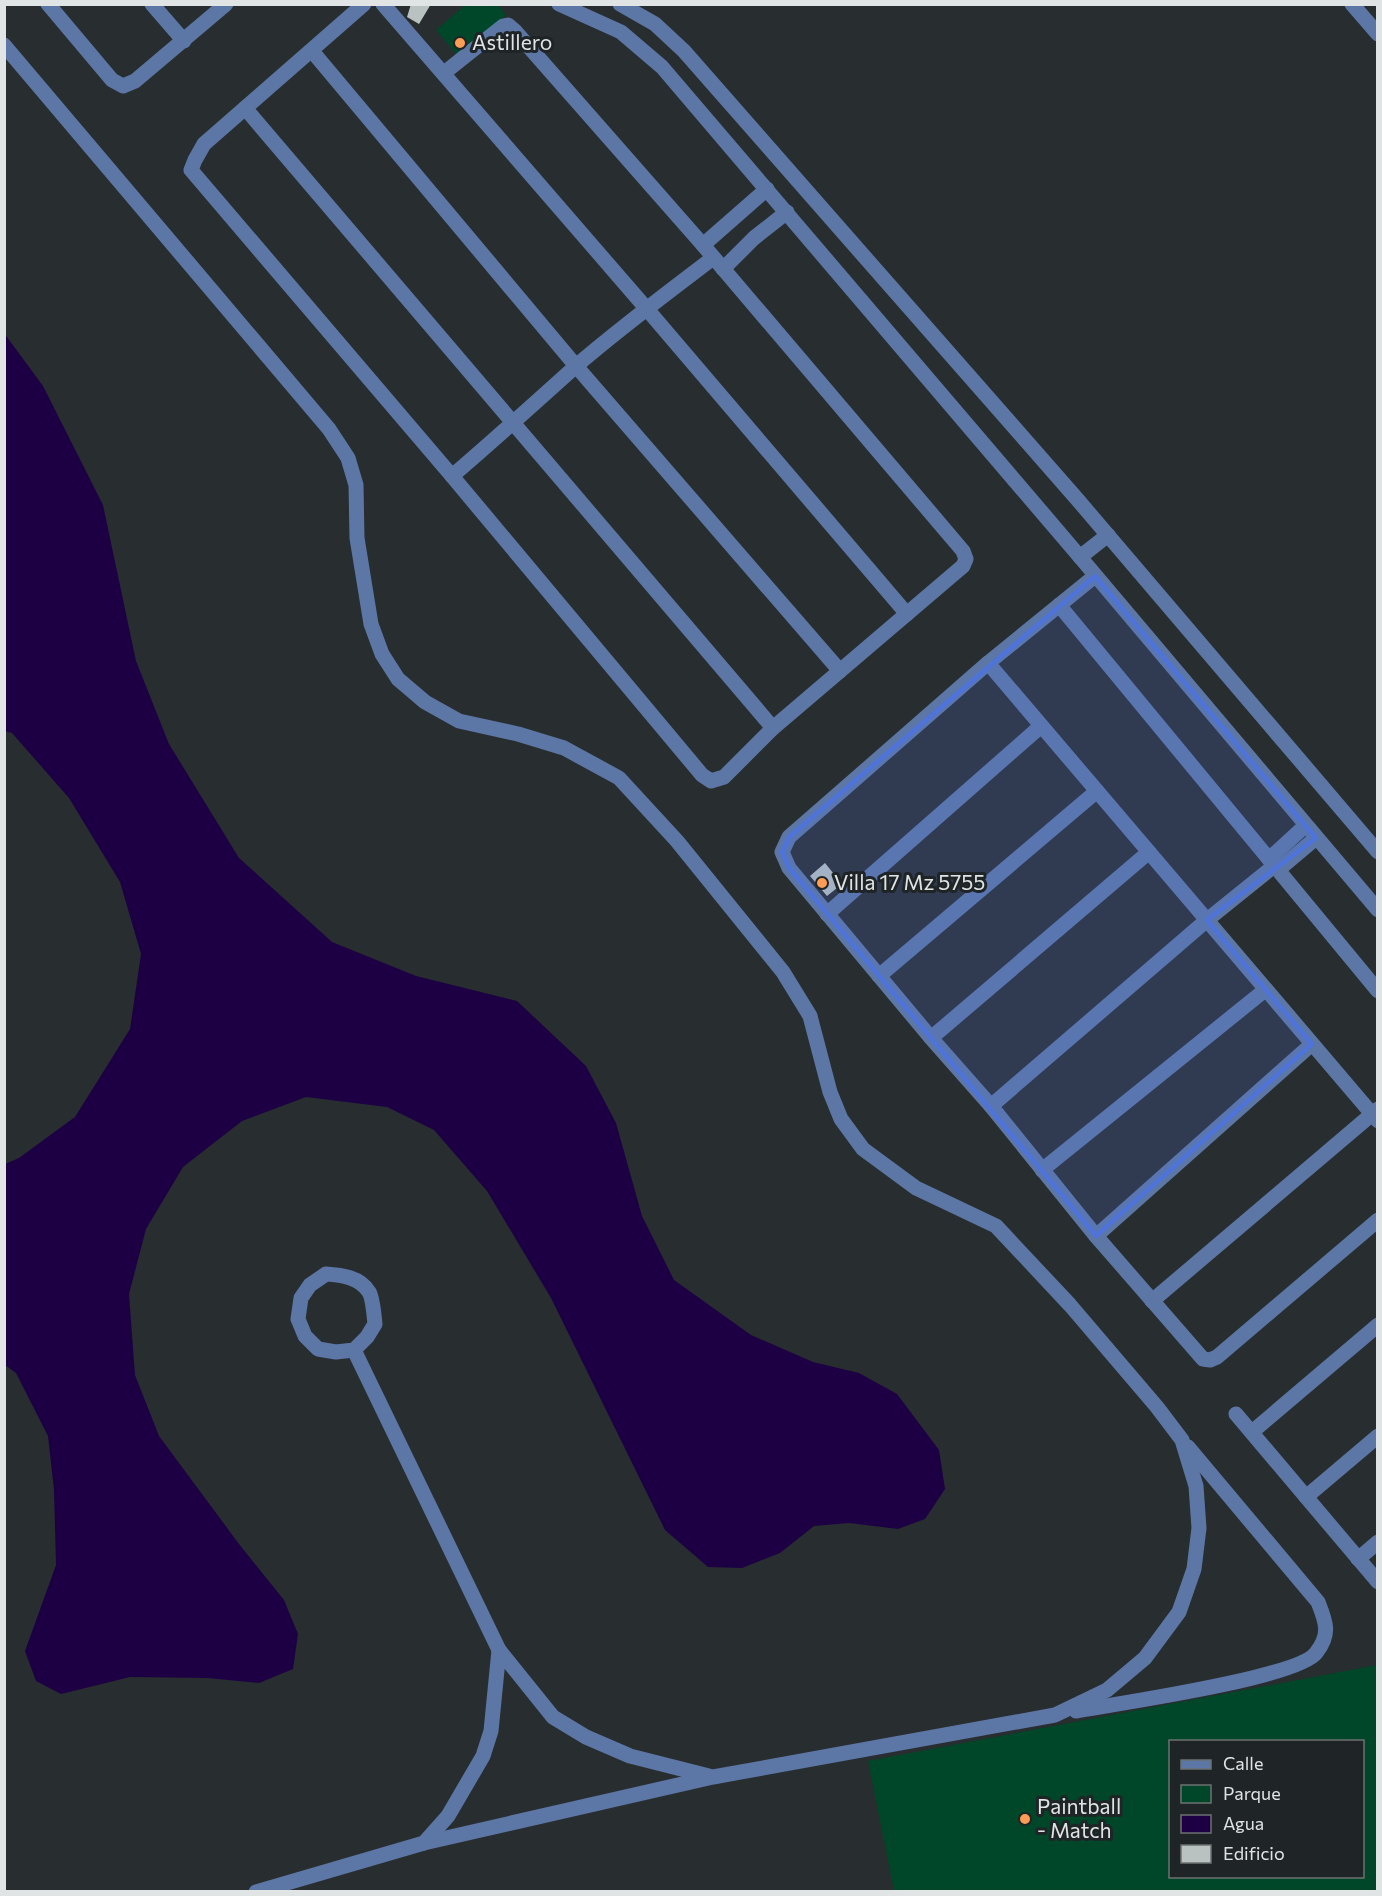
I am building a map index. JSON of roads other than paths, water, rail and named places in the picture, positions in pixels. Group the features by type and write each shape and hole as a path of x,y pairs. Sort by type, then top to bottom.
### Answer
{"street":[{"path":"48,4 112,80 123,86 135,81 226,4"},
{"path":"152,4 183,41"},
{"path":"364,4 204,144 191,170 452,476 702,775 711,781 723,777 773,728 963,566 966,559 963,551 703,245 508,25 502,26 444,73"},
{"path":"383,4 906,614"},
{"path":"559,4 621,32 662,67 1080,557 1377,910"},
{"path":"620,4 655,24 692,60 1107,535 1377,852"},
{"path":"1352,4 1377,34"},
{"path":"636,45 655,24"},
{"path":"4,45 329,429 348,458 356,485 357,537 371,624 382,654 398,679 425,702 459,721 518,734 564,748 619,778 677,841 783,972 810,1016 830,1092 841,1119 862,1149 916,1188 996,1227 1070,1305 1157,1407 1318,1602 1326,1624 1325,1639 1315,1655 1301,1664 1242,1681 713,1777 424,1843 256,1892"},
{"path":"312,51 576,366 840,671"},
{"path":"245,108 773,728"},
{"path":"703,245 767,189"},
{"path":"452,476 576,366 646,308 718,263 787,212"},
{"path":"1080,557 1107,535"},
{"path":"1095,576 988,663 789,837 783,852 789,868 931,1038 992,1106 1096,1236 1203,1359 1210,1360 1217,1357 1377,1220"},
{"path":"1059,605 1377,991"},
{"path":"988,663 1265,990 1376,1114 1152,1301"},
{"path":"827,914 1041,726"},
{"path":"879,976 1096,791"},
{"path":"1274,865 1305,826"},
{"path":"992,1106 1274,865 1316,838"},
{"path":"931,1038 1149,852"},
{"path":"1042,1170 1265,990"},
{"path":"1096,1236 1312,1044"},
{"path":"326,1274 342,1275 358,1281 369,1292 375,1324 367,1337 354,1350 336,1352 318,1349 305,1336 298,1319 301,1298 310,1285 326,1274"},
{"path":"1252,1432 1377,1325"},
{"path":"354,1350 499,1650 553,1717 586,1737 630,1756 713,1777"},
{"path":"1236,1414 1377,1582"},
{"path":"1306,1497 1377,1436"},
{"path":"1055,1715 1107,1690 1145,1658 1179,1612 1194,1569 1199,1528 1197,1486 1182,1440"},
{"path":"1358,1559 1377,1542"},
{"path":"424,1843 448,1816 483,1756 492,1731 499,1650"}],"water":[{"path":"4,333 43,386 103,505 136,661 169,744 239,858 332,942 416,976 517,1001 586,1066 616,1123 642,1216 674,1280 751,1335 813,1362 859,1373 897,1394 939,1450 945,1489 925,1519 898,1529 849,1523 814,1526 780,1553 742,1568 708,1567 665,1530 551,1298 487,1191 434,1130 387,1107 306,1097 242,1121 183,1167 146,1229 129,1294 135,1375 159,1436 239,1544 284,1600 298,1634 293,1669 259,1683 208,1678 130,1677 61,1694 36,1681 25,1651 56,1565 54,1490 48,1436 16,1373 5,1365 5,1164 19,1158 75,1117 130,1029 141,954 120,882 69,798 12,733 5,731"}],"place":[{"name":"Astillero","path":"460,43"},
{"name":"Villa 17 Mz 5755","path":"822,883"},
{"name":"Paintball - Match","path":"1025,1819"}]}
